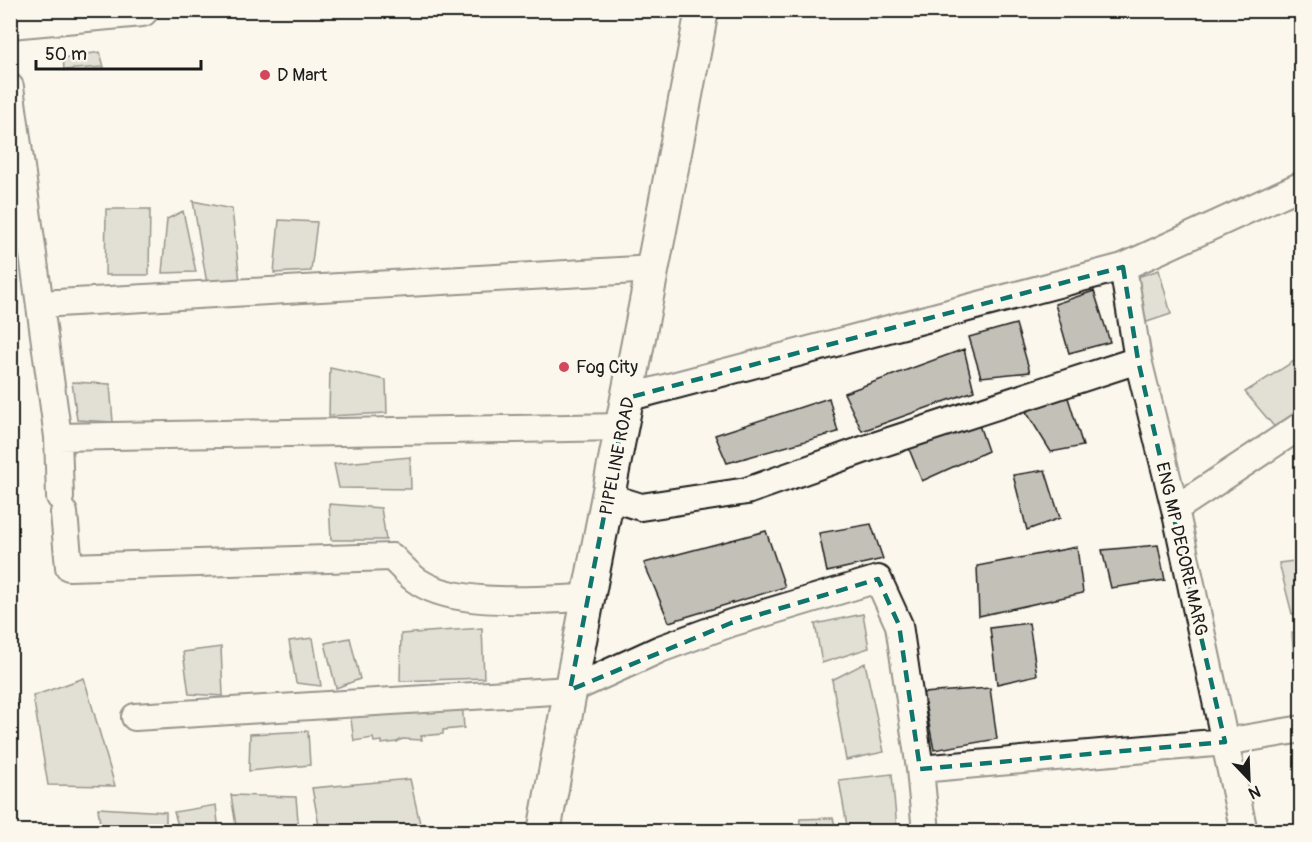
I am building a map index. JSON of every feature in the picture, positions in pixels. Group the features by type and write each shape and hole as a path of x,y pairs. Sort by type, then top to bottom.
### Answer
{"street":[{"path":"10,22 142,10"},
{"name":"PIPELINE ROAD","path":"544,831 654,269 702,10"},
{"path":"10,87 57,437 69,567 392,557 418,582 442,593 511,601 589,598"},
{"path":"57,437 625,413 1123,267 1302,185"},
{"name":"ENG MP DECORE MARG","path":"1123,267 1138,360 1175,510 1244,831"},
{"path":"40,304 654,269"},
{"path":"609,497 641,507 747,491 1138,360"},
{"path":"1175,510 1302,425"},
{"path":"135,717 570,690 660,649 731,623 878,579 899,625 920,770 926,831"},
{"path":"920,770 1225,742 1302,729"}],"highlighted area":[{"path":"1123,267 1138,360 1225,742 920,769 899,625 878,579 731,623 570,690 627,398"}],"building":[{"path":"100,52 104,67 64,70 63,58"},
{"path":"193,201 232,209 240,282 207,284"},
{"path":"106,209 150,209 149,275 105,275"},
{"path":"183,211 196,272 162,273 167,219"},
{"path":"279,220 317,222 311,271 274,273"},
{"path":"1159,270 1171,314 1138,325 1128,280"},
{"path":"1094,291 1110,342 1069,353 1055,304"},
{"path":"1016,324 1030,372 981,377 969,337"},
{"path":"964,349 974,391 862,431 844,393"},
{"path":"1302,356 1302,413 1277,430 1245,392"},
{"path":"330,368 386,380 387,413 329,416"},
{"path":"72,382 110,384 113,422 77,420"},
{"path":"1065,388 1083,446 1051,452 1022,405"},
{"path":"829,398 838,432 727,463 715,435"},
{"path":"978,422 988,451 922,481 909,449"},
{"path":"410,457 411,489 339,488 334,464"},
{"path":"1045,470 1060,518 1027,530 1013,475"},
{"path":"329,504 381,508 386,540 331,540"},
{"path":"871,524 883,559 827,572 819,533"},
{"path":"766,531 785,587 669,622 644,563"},
{"path":"1158,545 1165,580 1111,588 1102,550"},
{"path":"1077,547 1083,593 979,616 977,566"},
{"path":"1302,560 1302,613 1292,614 1279,563"},
{"path":"863,614 869,648 822,663 815,624"},
{"path":"1029,623 1037,675 997,684 990,628"},
{"path":"482,628 484,678 400,681 401,634"},
{"path":"1302,631 1302,660 1294,662 1292,633"},
{"path":"313,638 321,686 296,683 289,641"},
{"path":"350,638 360,679 336,688 325,643"},
{"path":"221,647 223,696 189,694 183,652"},
{"path":"865,663 884,752 846,760 832,680"},
{"path":"84,678 115,786 48,785 33,696"},
{"path":"10,680 18,706 10,707"},
{"path":"990,688 997,739 934,750 923,693"},
{"path":"462,702 464,728 443,730 443,734 421,736 422,740 402,739 382,744 382,741 374,742 373,738 354,741 350,713"},
{"path":"308,731 310,765 249,771 250,734"},
{"path":"892,774 897,829 882,832 848,832 839,780"},
{"path":"410,779 421,828 320,831 312,788"},
{"path":"231,795 296,797 299,832 237,832"},
{"path":"216,805 219,832 180,832 174,812"},
{"path":"98,808 166,812 166,832 101,832"},
{"path":"833,818 837,832 799,832 800,819"}],"place":[{"name":"D Mart","path":"265,75"},
{"name":"Fog City","path":"564,367"}]}
